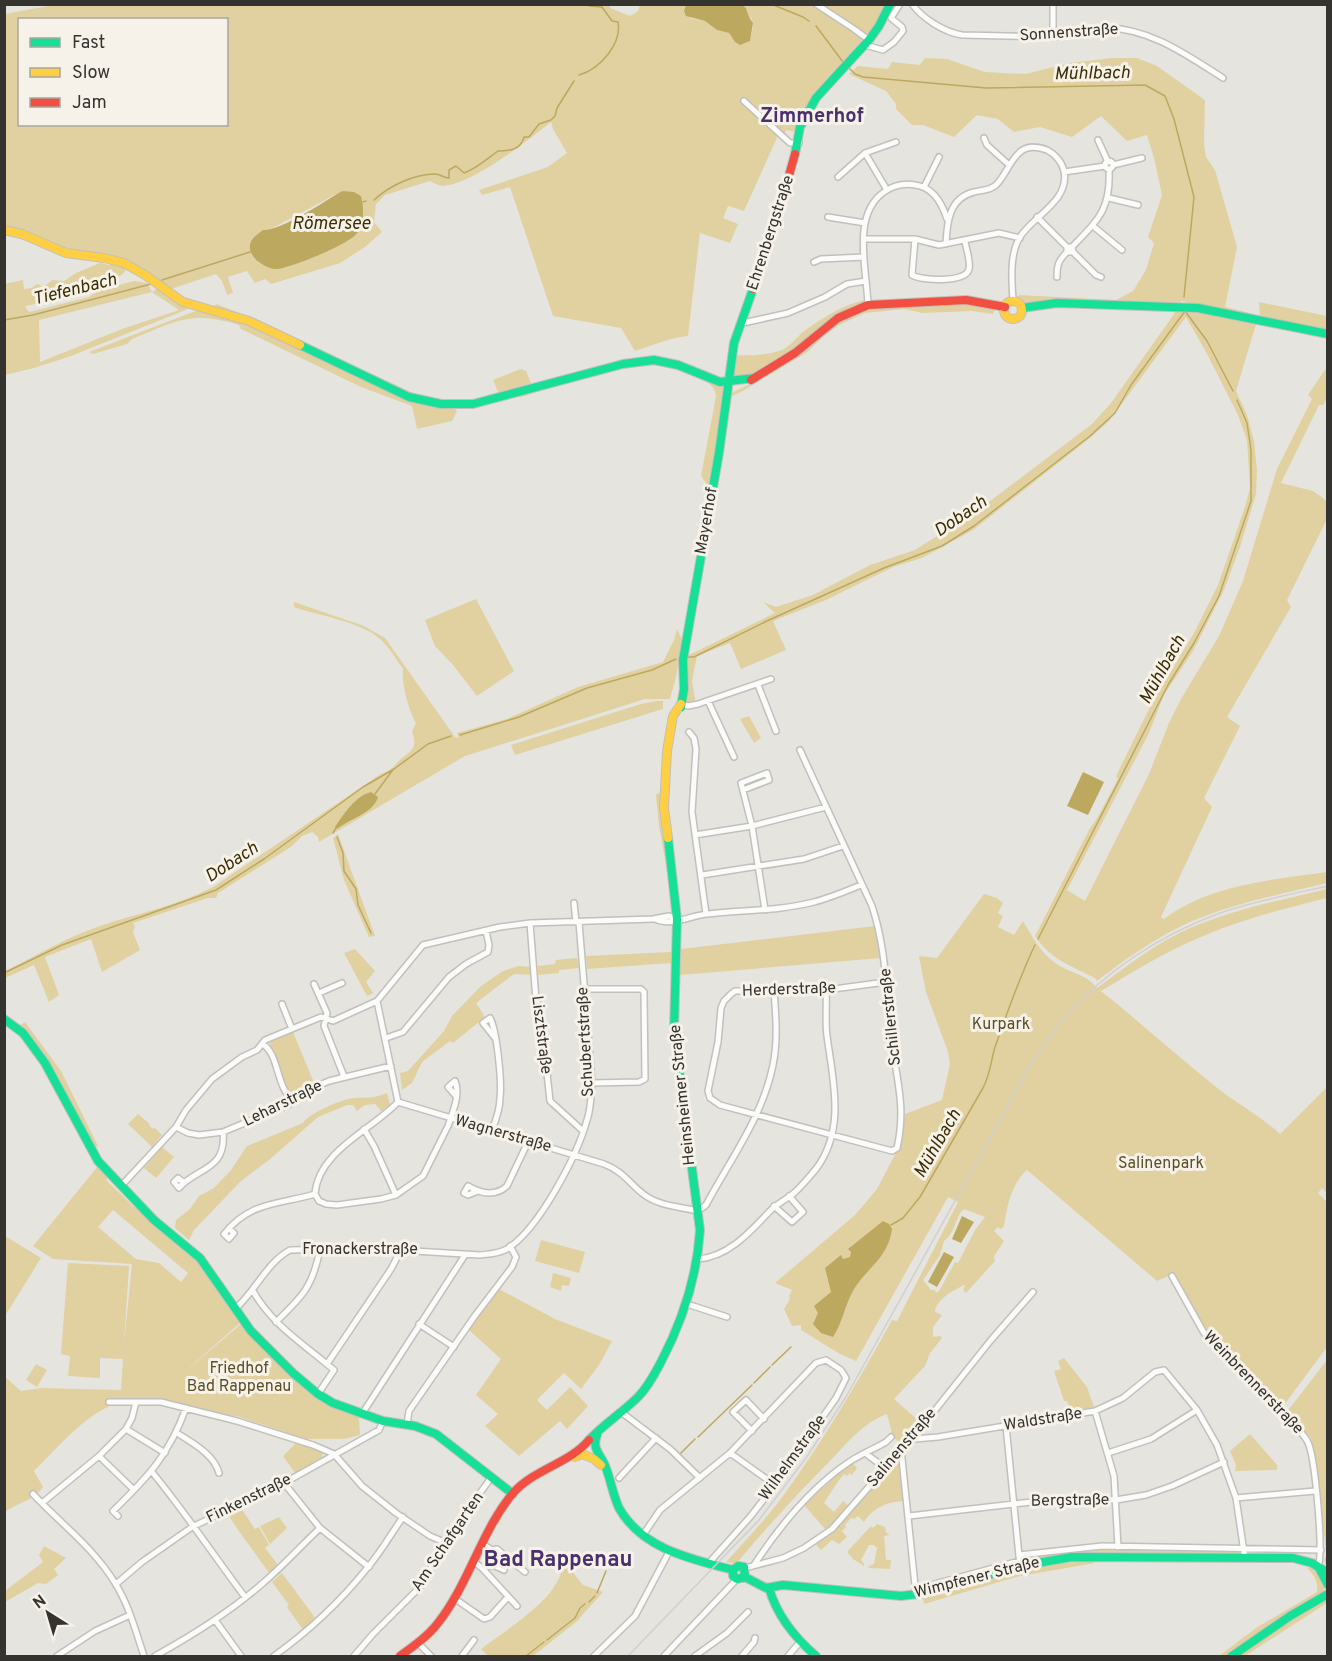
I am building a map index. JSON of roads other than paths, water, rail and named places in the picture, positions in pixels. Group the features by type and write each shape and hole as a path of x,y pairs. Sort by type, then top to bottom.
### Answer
{"street":[{"path":"816,4 854,29 867,43 883,50 903,31 902,27 891,18 900,4"},
{"name":"Ehrenbergstraße","path":"728,381 734,343 743,323 776,222 799,143 800,127 822,92 867,43 890,4"},
{"name":"Sonnenstraße","path":"912,4 950,33 1053,37 1100,28 1135,31 1167,44 1223,78"},
{"path":"1053,4 1053,37"},
{"path":"744,101 790,143 799,143"},
{"path":"984,138 987,145 1008,164"},
{"path":"1057,277 1058,263 1093,226 1108,198 1109,165 1098,140"},
{"path":"838,177 865,153 896,142"},
{"path":"942,205 948,207 966,195 993,187 998,183 1008,164 1024,150 1042,149 1051,152 1058,159 1064,172 1063,189 1020,238 1014,256 1012,301"},
{"path":"865,153 887,190"},
{"path":"924,187 939,157"},
{"path":"1064,172 1142,158"},
{"path":"868,304 864,257 865,223 874,201 887,190 904,184 924,187 942,205 948,219"},
{"path":"1108,198 1138,205"},
{"path":"946,244 948,219 955,203"},
{"path":"828,217 865,223"},
{"path":"1037,217 1096,275 1101,277"},
{"path":"1093,226 1122,250"},
{"path":"4,230 22,234 66,253 124,263 183,302 249,321 409,397 429,404 450,406 473,404 634,363 654,360 700,373 720,375 737,385 744,384 796,352 830,322 849,311 868,304 966,300 1005,308"},
{"path":"865,238 915,239 939,245 999,233 1020,238"},
{"path":"915,239 912,275 940,279 959,278 967,274 970,268 965,241"},
{"path":"814,262 821,259 864,257"},
{"path":"743,323 803,307 847,284 866,281"},
{"path":"1012,301 1005,308 1005,313 1011,318 1018,317 1022,308"},
{"path":"1012,301 1018,303 1022,308"},
{"path":"1022,308 1057,303 1198,308 1328,334"},
{"name":"Mayerhof","path":"682,660 719,453 728,381"},
{"name":"Heinsheimer Straße","path":"503,1488 513,1487 585,1452 597,1433 639,1396 657,1371 676,1334 687,1304 698,1259 700,1230 698,1211 685,1128 674,1031 677,919 664,808 667,751 675,712 681,704 684,689 682,660"},
{"path":"681,704 688,706 708,701 771,679"},
{"path":"758,685 776,731"},
{"path":"708,701 734,757"},
{"path":"689,732 694,738 696,749 692,812 706,914"},
{"name":"Schillerstraße","path":"800,750 879,925 885,960 891,1040 902,1112 897,1148 894,1151 833,1135"},
{"path":"743,790 769,780 766,773 741,783 752,826 765,910"},
{"path":"694,835 752,826 826,807"},
{"path":"702,875 804,859 843,846"},
{"path":"122,1185 176,1127 186,1110 212,1078 242,1057 257,1050 265,1040 321,1017 333,1021 377,1001 423,945 530,923 653,919 670,922 706,914 765,910 812,903 861,885"},
{"name":"Schubertstraße","path":"510,1246 536,1219 563,1175 587,1120 592,1083 574,903"},
{"name":"Lisztstraße","path":"530,923 536,1000 540,1008 550,1101 583,1131"},
{"path":"386,1038 403,1032 449,977 466,963 488,952 486,931"},
{"name":"Herderstraße","path":"756,1114 720,1105 711,1100 708,1092 723,1001 735,992 826,990 886,982"},
{"path":"319,993 342,983"},
{"path":"314,984 327,1012 324,1026 343,1074 342,1078"},
{"path":"584,989 641,988 644,992 645,1079 639,1083 592,1083"},
{"path":"698,1259 706,1259 736,1244 774,1206 803,1184 828,1149 833,1135 835,1083 827,1034 826,990"},
{"path":"698,1211 706,1205 765,1094 773,1064 777,1024 774,991"},
{"path":"377,1001 398,1102 343,1147 323,1169 317,1181 315,1194 319,1201 337,1205 381,1199 396,1195 423,1176 450,1119 456,1096"},
{"path":"282,1004 292,1029"},
{"path":"4,1020 23,1033 31,1042 62,1090 98,1161 154,1220 200,1258 235,1310 292,1373 318,1394 333,1402 383,1421 407,1424 436,1434 513,1494 438,1623 418,1643 400,1656"},
{"path":"492,1130 501,1095 495,1038"},
{"path":"262,1044 269,1050 288,1095 294,1099"},
{"name":"Leharstraße","path":"176,1127 199,1136 223,1132 290,1104 299,1094 329,1081 391,1066"},
{"name":"Wagnerstraße","path":"398,1102 617,1170 652,1199 698,1211"},
{"path":"756,1114 833,1135"},
{"path":"364,1129 396,1195"},
{"path":"183,1182 212,1165 222,1148 223,1132"},
{"path":"478,1191 498,1192 507,1186 528,1142"},
{"path":"229,1228 240,1217 255,1208 315,1194"},
{"path":"774,1206 792,1222 803,1212 789,1196"},
{"path":"407,1424 410,1411 515,1262 516,1257 510,1246"},
{"name":"Fronackerstraße","path":"235,1310 253,1291 280,1255 290,1250 400,1250 465,1255 497,1253 510,1246"},
{"path":"276,1322 305,1293 316,1272 320,1249"},
{"path":"327,1364 392,1269 400,1250"},
{"path":"362,1414 465,1255"},
{"name":"Weinbrennerstraße","path":"1172,1276 1201,1329 1304,1435 1311,1452 1321,1550 1318,1567"},
{"path":"253,1291 263,1308 276,1322 334,1370 318,1394"},
{"name":"Salinenstraße","path":"742,1575 754,1565 783,1558 812,1544 832,1528 912,1437 1033,1292"},
{"path":"687,1304 727,1317"},
{"path":"419,1323 454,1347"},
{"name":"Wilhelmstraße","path":"708,1564 775,1485 845,1383 845,1373 826,1360 816,1363 764,1419"},
{"name":"Waldstraße","path":"912,1437 914,1439 938,1437 1095,1411 1123,1398 1155,1372 1164,1370 1197,1410"},
{"path":"643,1534 660,1510 730,1453 752,1431 764,1419 746,1400 733,1412 752,1431"},
{"path":"109,1402 161,1402 237,1421 334,1454 362,1486 403,1518 430,1536 444,1542"},
{"path":"42,1503 99,1456 126,1430 136,1402"},
{"path":"118,1516 113,1511 152,1472 177,1433 186,1408"},
{"path":"1108,1454 1151,1439 1197,1410 1217,1445 1236,1498 1245,1558"},
{"path":"1095,1411 1114,1476 1119,1546"},
{"path":"621,1412 656,1438 700,1479"},
{"name":"Finkenstraße","path":"116,1584 142,1562 192,1527 284,1483 380,1430 383,1421"},
{"path":"1006,1426 1019,1560"},
{"path":"126,1430 165,1453"},
{"path":"177,1433 199,1447 217,1464 219,1473"},
{"path":"754,1565 803,1504 847,1463 891,1437"},
{"path":"619,1478 656,1438"},
{"path":"901,1449 916,1592"},
{"path":"585,1452 602,1459 618,1506 625,1517 643,1534 669,1552 733,1570"},
{"path":"730,1453 775,1485"},
{"path":"865,1453 885,1468"},
{"path":"99,1456 134,1490"},
{"name":"Bergstraße","path":"909,1516 1067,1498 1116,1500 1146,1495 1172,1486 1224,1462"},
{"name":"Heinsheimer Straße","path":"513,1494 544,1471"},
{"path":"152,1472 174,1498 192,1527 246,1597"},
{"name":"Am Schafgarten","path":"354,1656 423,1584 444,1542 491,1478"},
{"path":"284,1483 320,1528 369,1567"},
{"path":"1236,1498 1315,1491"},
{"path":"33,1494 96,1556 116,1584 127,1605 144,1656"},
{"path":"273,1656 310,1629 369,1567 403,1518"},
{"path":"155,1656 215,1620 246,1597 320,1528"},
{"path":"482,1544 492,1550 497,1549 525,1572"},
{"name":"Wimpfener Straße","path":"742,1575 769,1588 783,1585 876,1595 916,1592 1019,1560 1102,1546 1321,1550"},
{"path":"594,1656 635,1616 669,1552"},
{"name":"Wimpfener Straße","path":"1019,1560 1106,1556 1293,1558 1312,1563 1328,1573"},
{"path":"472,1561 482,1568 517,1606"},
{"path":"482,1568 493,1565 504,1570"},
{"path":"733,1570 738,1566 742,1575"},
{"path":"1318,1567 1328,1585"},
{"path":"733,1570 733,1575 742,1575"},
{"path":"664,1656 742,1575"},
{"path":"769,1588 772,1599 800,1642 816,1656"},
{"path":"1232,1656 1290,1616 1328,1594"},
{"path":"454,1598 484,1619 490,1617 508,1597"},
{"path":"698,1656 727,1633 748,1612"},
{"path":"57,1656 95,1631 130,1616"},
{"path":"215,1620 241,1656"},
{"path":"742,1656 755,1638"},
{"path":"462,1656 474,1640"},
{"path":"788,1656 800,1642"},
{"path":"418,1643 431,1656"}],"water":[{"path":"686,5 742,5 746,8 753,23 750,41 740,45 729,33 717,30 705,21 686,16 684,11"},
{"name":"Römersee","path":"342,191 354,192 361,196 363,219 358,232 353,237 321,254 278,269 265,266 256,260 251,252 251,242 263,230 281,226"},
{"path":"1083,772 1104,782 1088,815 1067,806"},
{"path":"371,792 378,797 376,803 337,829 335,827 350,806 360,797"},
{"path":"962,1216 974,1222 961,1243 952,1239"},
{"path":"883,1221 892,1229 886,1248 854,1289 833,1337 821,1333 813,1324 818,1313 814,1306 831,1292 825,1268 841,1255 843,1259 850,1257 851,1252 848,1249"},
{"path":"944,1252 954,1257 937,1287 928,1282"}],"waterway":[{"name":"Tiefenbach","path":"579,75 602,61 617,39 618,22 612,21 602,7 589,6 589,4"},
{"name":"Mühlbach","path":"771,4 809,21"},
{"name":"Mühlbach","path":"816,26 843,62"},
{"name":"Mühlbach","path":"849,68 855,74 863,77 986,88 1145,85 1165,96 1174,119 1194,197 1184,297"},
{"name":"Tiefenbach","path":"374,200 387,190 410,179 435,174 449,178 449,170 456,166 464,173 498,151 517,147 524,137 529,137 539,124 555,116 557,108 574,81"},
{"name":"Tiefenbach","path":"162,280 250,252"},
{"name":"Tiefenbach","path":"4,320 33,315 151,284"},
{"name":"Dobach","path":"688,657 694,657 884,568 942,546 974,526 1090,436 1115,413 1131,385 1185,311 1207,341 1233,391"},
{"name":"Mühlbach","path":"1038,939 1168,685 1219,596 1251,501 1251,450 1247,423 1237,400"},
{"name":"Dobach","path":"460,735 519,717 587,688 652,670 676,659"},
{"name":"Dobach","path":"4,973 62,945 216,890 428,744 451,736"},
{"path":"375,794 392,771"},
{"path":"333,833 336,828"},
{"path":"337,837 343,853 344,871 356,889 358,905 371,933"},
{"name":"Mühlbach","path":"891,1225 903,1218 920,1197 983,1088 1009,1008 1035,945"},
{"name":"Mühlbach","path":"772,1365 791,1347"},
{"name":"Mühlbach","path":"754,1383 770,1367"},
{"name":"Mühlbach","path":"698,1437 752,1385"},
{"name":"Mühlbach","path":"680,1454 695,1439"},
{"name":"Mühlbach","path":"597,1593 606,1571"},
{"name":"Mühlbach","path":"589,1602 595,1596"},
{"name":"Mühlbach","path":"547,1640 575,1618 585,1604"},
{"name":"Mühlbach","path":"526,1656 544,1642"}],"railway":[{"path":"628,1656 759,1520 806,1458 846,1397 1030,1066 1053,1032 1078,1003 1114,971 1176,932 1220,913 1246,905 1328,886"}],"district":[{"name":"Zimmerhof","path":"812,117"},
{"name":"Bad Rappenau","path":"558,1560"}],"park label":[{"name":"Kurpark","path":"1001,1025"},
{"name":"Salinenpark","path":"1161,1164"},
{"name":"Friedhof Bad Rappenau","path":"239,1378"}]}
